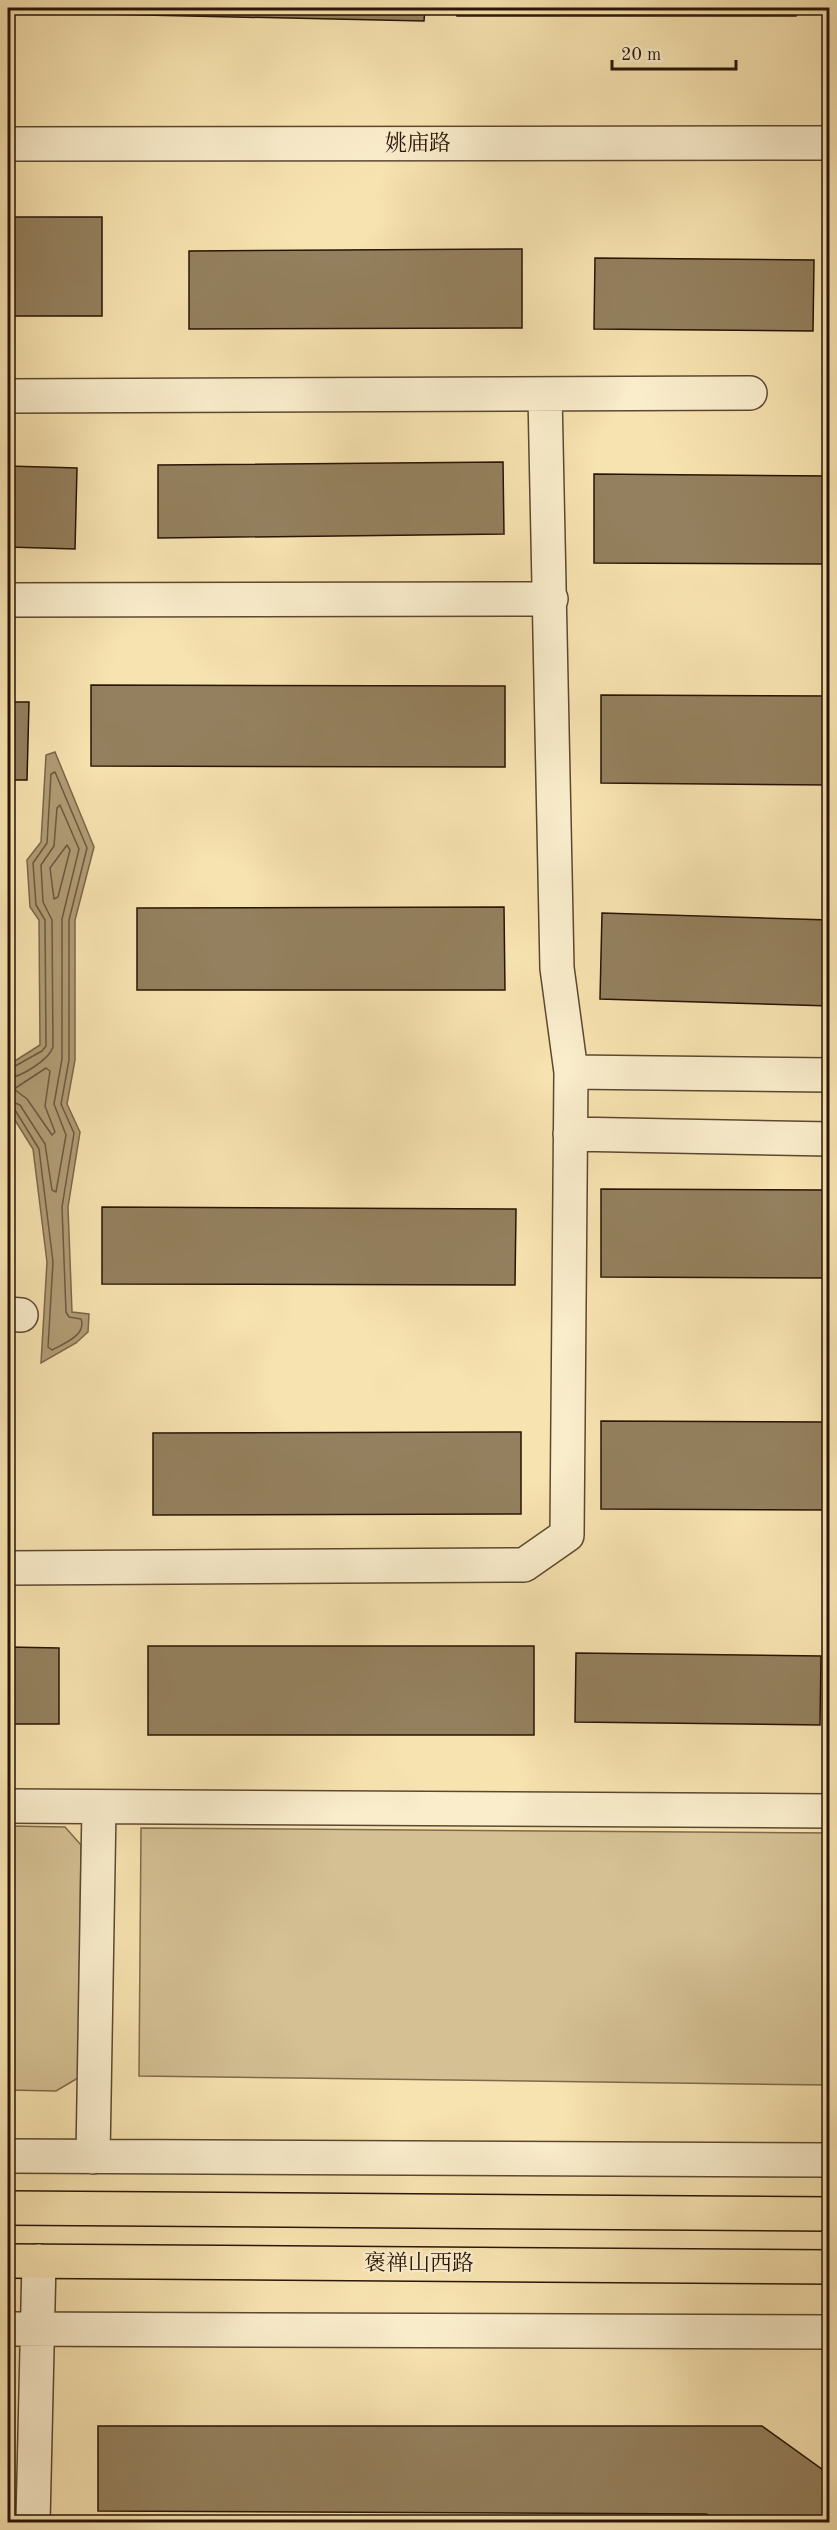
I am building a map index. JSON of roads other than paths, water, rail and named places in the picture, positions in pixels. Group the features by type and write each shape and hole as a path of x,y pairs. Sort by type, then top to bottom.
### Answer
{"main road":[{"path":"8,2208 830,2214"},
{"name":"褒禅山西路","path":"23,2261 830,2267"}],"street":[{"name":"姚庙路","path":"8,144 830,143"},
{"path":"8,396 750,393"},
{"path":"8,1568 524,1565 567,1534 571,1072 557,968 545,395"},
{"path":"8,600 550,599"},
{"path":"571,1072 830,1075"},
{"path":"570,1134 830,1139"},
{"path":"8,1806 830,1811"},
{"path":"93,2157 99,1807"},
{"path":"8,2156 830,2160"},
{"path":"23,2261 22,2329 33,2523"},
{"path":"22,2329 830,2332"}],"water":[{"path":"55,752 94,847 75,920 75,1060 67,1104 80,1132 68,1207 72,1312 89,1314 88,1332 76,1343 41,1363 47,1262 33,1149 8,1109 10,1064 40,1045 39,920 30,907 27,860 41,842 46,755"}]}
